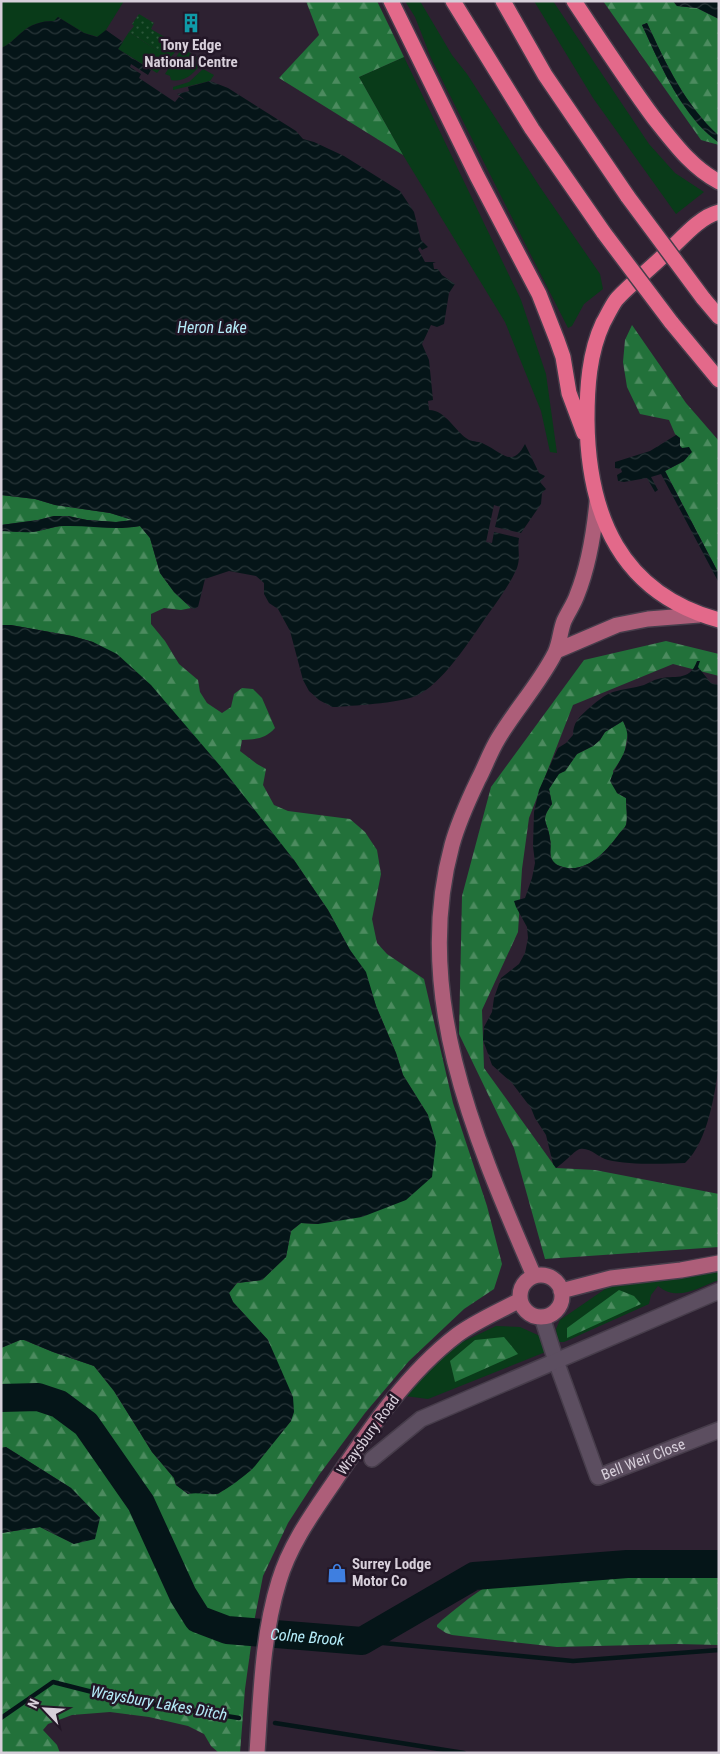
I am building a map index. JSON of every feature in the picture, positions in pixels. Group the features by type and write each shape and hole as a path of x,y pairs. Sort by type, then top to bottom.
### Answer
{"highway":[{"path":"391,1 477,176 539,294 563,357 569,393 588,444"},
{"path":"453,1 532,129 604,232 671,322 719,380"},
{"path":"503,1 545,75 628,197 719,317"},
{"path":"574,1 637,95 671,140 696,168 719,182"},
{"path":"719,212 699,222 616,300 597,339 589,376 588,444 597,502 608,531 623,557 659,594 699,615 719,620"}],"main road":[{"path":"534,1276 506,1211 478,1137 451,1053 442,994 439,950 442,897 452,846 463,813 497,740 556,651 564,622 577,596 583,577 593,540 597,502"},
{"path":"556,651 617,625 648,619 699,615"},
{"path":"561,1291 611,1278 681,1270 719,1263"},
{"path":"534,1276 548,1276 558,1284 561,1291 559,1306 555,1311 542,1317 534,1316 528,1312 520,1300 523,1285 534,1276"},
{"name":"Wraysbury Road","path":"257,1753 263,1665 270,1614 279,1579 290,1551 302,1530 350,1458 391,1402 426,1362 458,1334 520,1300"}],"street":[{"name":"Wraysbury Road","path":"372,1459 420,1419 719,1291"},
{"path":"542,1317 556,1361"},
{"name":"Bell Weir Close","path":"556,1361 598,1477 719,1430"}],"green space":[{"path":"1,1 124,1 106,30 98,37 84,33 58,17 55,21 32,25 9,44 1,48"},
{"path":"306,1 377,1 404,57 359,77 403,155 279,78 319,35"},
{"path":"405,1 420,1 452,55 467,74 540,187 600,274 603,289 584,304 572,326 568,328 431,58 415,17"},
{"path":"534,1 553,1 649,144 675,173 704,192 676,214 593,98"},
{"path":"603,1 673,1 677,6 697,8 719,19 719,136 696,111 677,83 647,23 642,25 681,101 698,124 719,145 701,140"},
{"path":"139,14 154,23 151,29 168,39 160,52 129,32"},
{"path":"129,32 160,52 165,44 176,51 157,73 118,49"},
{"path":"182,48 203,61 186,78 171,80 170,76 165,74"},
{"path":"404,57 521,300 546,374 557,453 550,452 541,411 505,322 403,155 359,77"},
{"path":"203,69 214,75 210,81 173,90 173,87 189,82"},
{"path":"632,325 686,403 719,441 719,574 665,471 684,461 680,438 675,434 669,420 640,414 627,387 623,362 625,340"},
{"path":"1,495 35,499 55,505 110,513 134,520 116,522 54,516 1,525"},
{"path":"89,525 115,528 140,526 150,538 160,573 174,592 191,608 181,610 164,608 151,614 151,624 165,641 179,664 198,680 200,692 207,703 222,713 231,707 234,694 242,688 253,689 262,698 275,728 260,738 242,740 240,751 266,769 263,785 274,805 288,811 350,819 365,832 377,850 381,874 372,919 377,943 387,954 424,979 453,1103 487,1206 502,1264 494,1289 464,1309 409,1361 365,1413 319,1475 288,1523 263,1576 245,1689 240,1753 219,1753 211,1746 204,1734 188,1726 149,1717 110,1712 72,1715 48,1724 43,1730 57,1745 60,1753 1,1753 1,1533 40,1527 74,1544 100,1518 71,1488 6,1447 1,1448 1,1348 24,1340 94,1366 114,1391 152,1452 174,1478 176,1485 188,1494 196,1492 218,1494 250,1471 291,1421 268,1340 233,1302 229,1293 237,1283 262,1280 286,1257 291,1231 301,1223 318,1224 428,1115 403,1075 365,972 350,950 328,910 294,860 93,642 72,636 11,625 1,625 1,531 33,532 60,526"},
{"path":"666,641 719,654 719,676 673,664 573,705 529,818 522,869 518,932 482,1010 484,1068 556,1168 595,1170 719,1194 719,1247 545,1259 514,1148 459,1034 462,896 491,787 584,660"},
{"path":"623,721 628,733 624,755 613,771 617,793 626,798 627,819 625,826 609,847 588,864 572,868 558,865 553,862 550,853 549,833 545,821 552,804 549,789 559,773 565,771 577,754 593,746 605,732"},
{"path":"719,1270 719,1280 695,1290 680,1293 665,1291 658,1286 651,1295 649,1304 564,1342 559,1342 557,1338 556,1329 560,1320 608,1287 623,1282"},
{"path":"619,1290 634,1296 641,1304 567,1338 567,1328"},
{"path":"496,1326 520,1327 540,1336 548,1351 428,1399 405,1396 454,1346"},
{"path":"504,1337 518,1354 455,1382 450,1361 475,1340"},
{"path":"668,1568 719,1578 719,1645 677,1644 557,1647 452,1635 437,1627 442,1620 481,1590 513,1575 527,1572"}],"water":[{"path":"673,1 719,1 719,19 697,8 677,6"},
{"name":"Heron Lake","path":"58,17 84,33 97,37 106,30 123,42 118,49 151,70 148,75 131,64 130,67 141,74 139,78 175,102 179,97 185,100 177,94 189,91 188,87 210,81 228,88 296,131 303,139 344,156 400,191 414,212 421,240 428,247 422,250 420,247 418,249 425,262 436,262 433,263 434,269 438,269 442,275 455,284 449,293 444,324 437,327 431,325 422,344 429,360 433,400 428,401 429,410 445,417 469,440 482,443 506,456 516,456 525,444 539,473 545,476 540,482 546,489 542,493 541,504 521,533 495,527 500,507 494,505 486,542 492,543 494,532 519,538 517,568 504,591 458,657 440,678 420,694 393,702 338,707 332,707 319,700 309,691 303,680 290,631 278,609 269,603 264,594 264,583 256,576 229,571 205,579 198,607 191,608 174,592 160,573 150,538 140,526 121,528 63,526 32,532 1,531 1,525 54,516 116,522 132,520 110,513 55,505 35,499 1,495 1,48 9,44 32,25 40,22 54,21"},
{"path":"647,23 677,83 696,111 719,136 719,143 705,132 681,101 660,64 642,25"},
{"path":"676,435 680,438 680,446 682,448 689,447 692,452 684,461 665,471 719,574 719,583 661,474 651,477 658,490 655,492 647,478 624,482 618,481 617,475 622,472 621,469 615,468 615,462 650,451"},
{"path":"1,625 11,625 72,636 93,642 117,654 151,685 222,768 294,860 328,910 350,950 366,972 376,1006 403,1075 428,1115 436,1142 432,1177 406,1200 362,1217 318,1224 301,1223 291,1231 286,1257 262,1280 237,1283 229,1293 233,1302 268,1340 293,1397 294,1412 291,1421 255,1466 236,1482 216,1494 188,1494 176,1485 174,1478 152,1452 114,1391 94,1366 24,1340 1,1348"},
{"path":"697,661 700,661 698,667 711,683 719,685 719,1064 709,1116 699,1143 685,1163 646,1164 616,1162 605,1159 591,1151 580,1149 556,1168 553,1164 546,1135 531,1108 512,1083 492,1065 483,1040 484,1027 492,1012 494,998 501,978 519,964 525,953 528,938 527,927 514,901 525,898 532,878 535,863 533,846 534,812 539,790 558,748 573,735 577,720 597,702 613,692 644,685 658,679 685,675 694,668","holes":["623,721 627,730 627,745 610,781 617,793 626,798 627,819 625,826 609,847 588,864 572,868 558,865 551,856 549,833 545,821 552,804 549,789 559,774 565,771 577,754 593,746 605,732"]},
{"path":"6,1447 71,1488 100,1518 95,1539 74,1544 40,1527 1,1533 1,1448"}],"waterway":[{"name":"Colne Brook","path":"1,1398 38,1397 59,1404 86,1424 141,1503 183,1595 198,1619 227,1630 362,1641 474,1576 627,1564 719,1564"},
{"path":"362,1641 573,1661 719,1650"},
{"name":"Wraysbury Lakes Ditch","path":"1,1718 53,1682 120,1699 239,1718"},
{"name":"Wraysbury Lakes Ditch","path":"275,1723 464,1753"}],"place":[{"name":"Tony Edge National Centre","path":"191,23"},
{"name":"Surrey Lodge Motor Co","path":"337,1573"}]}
